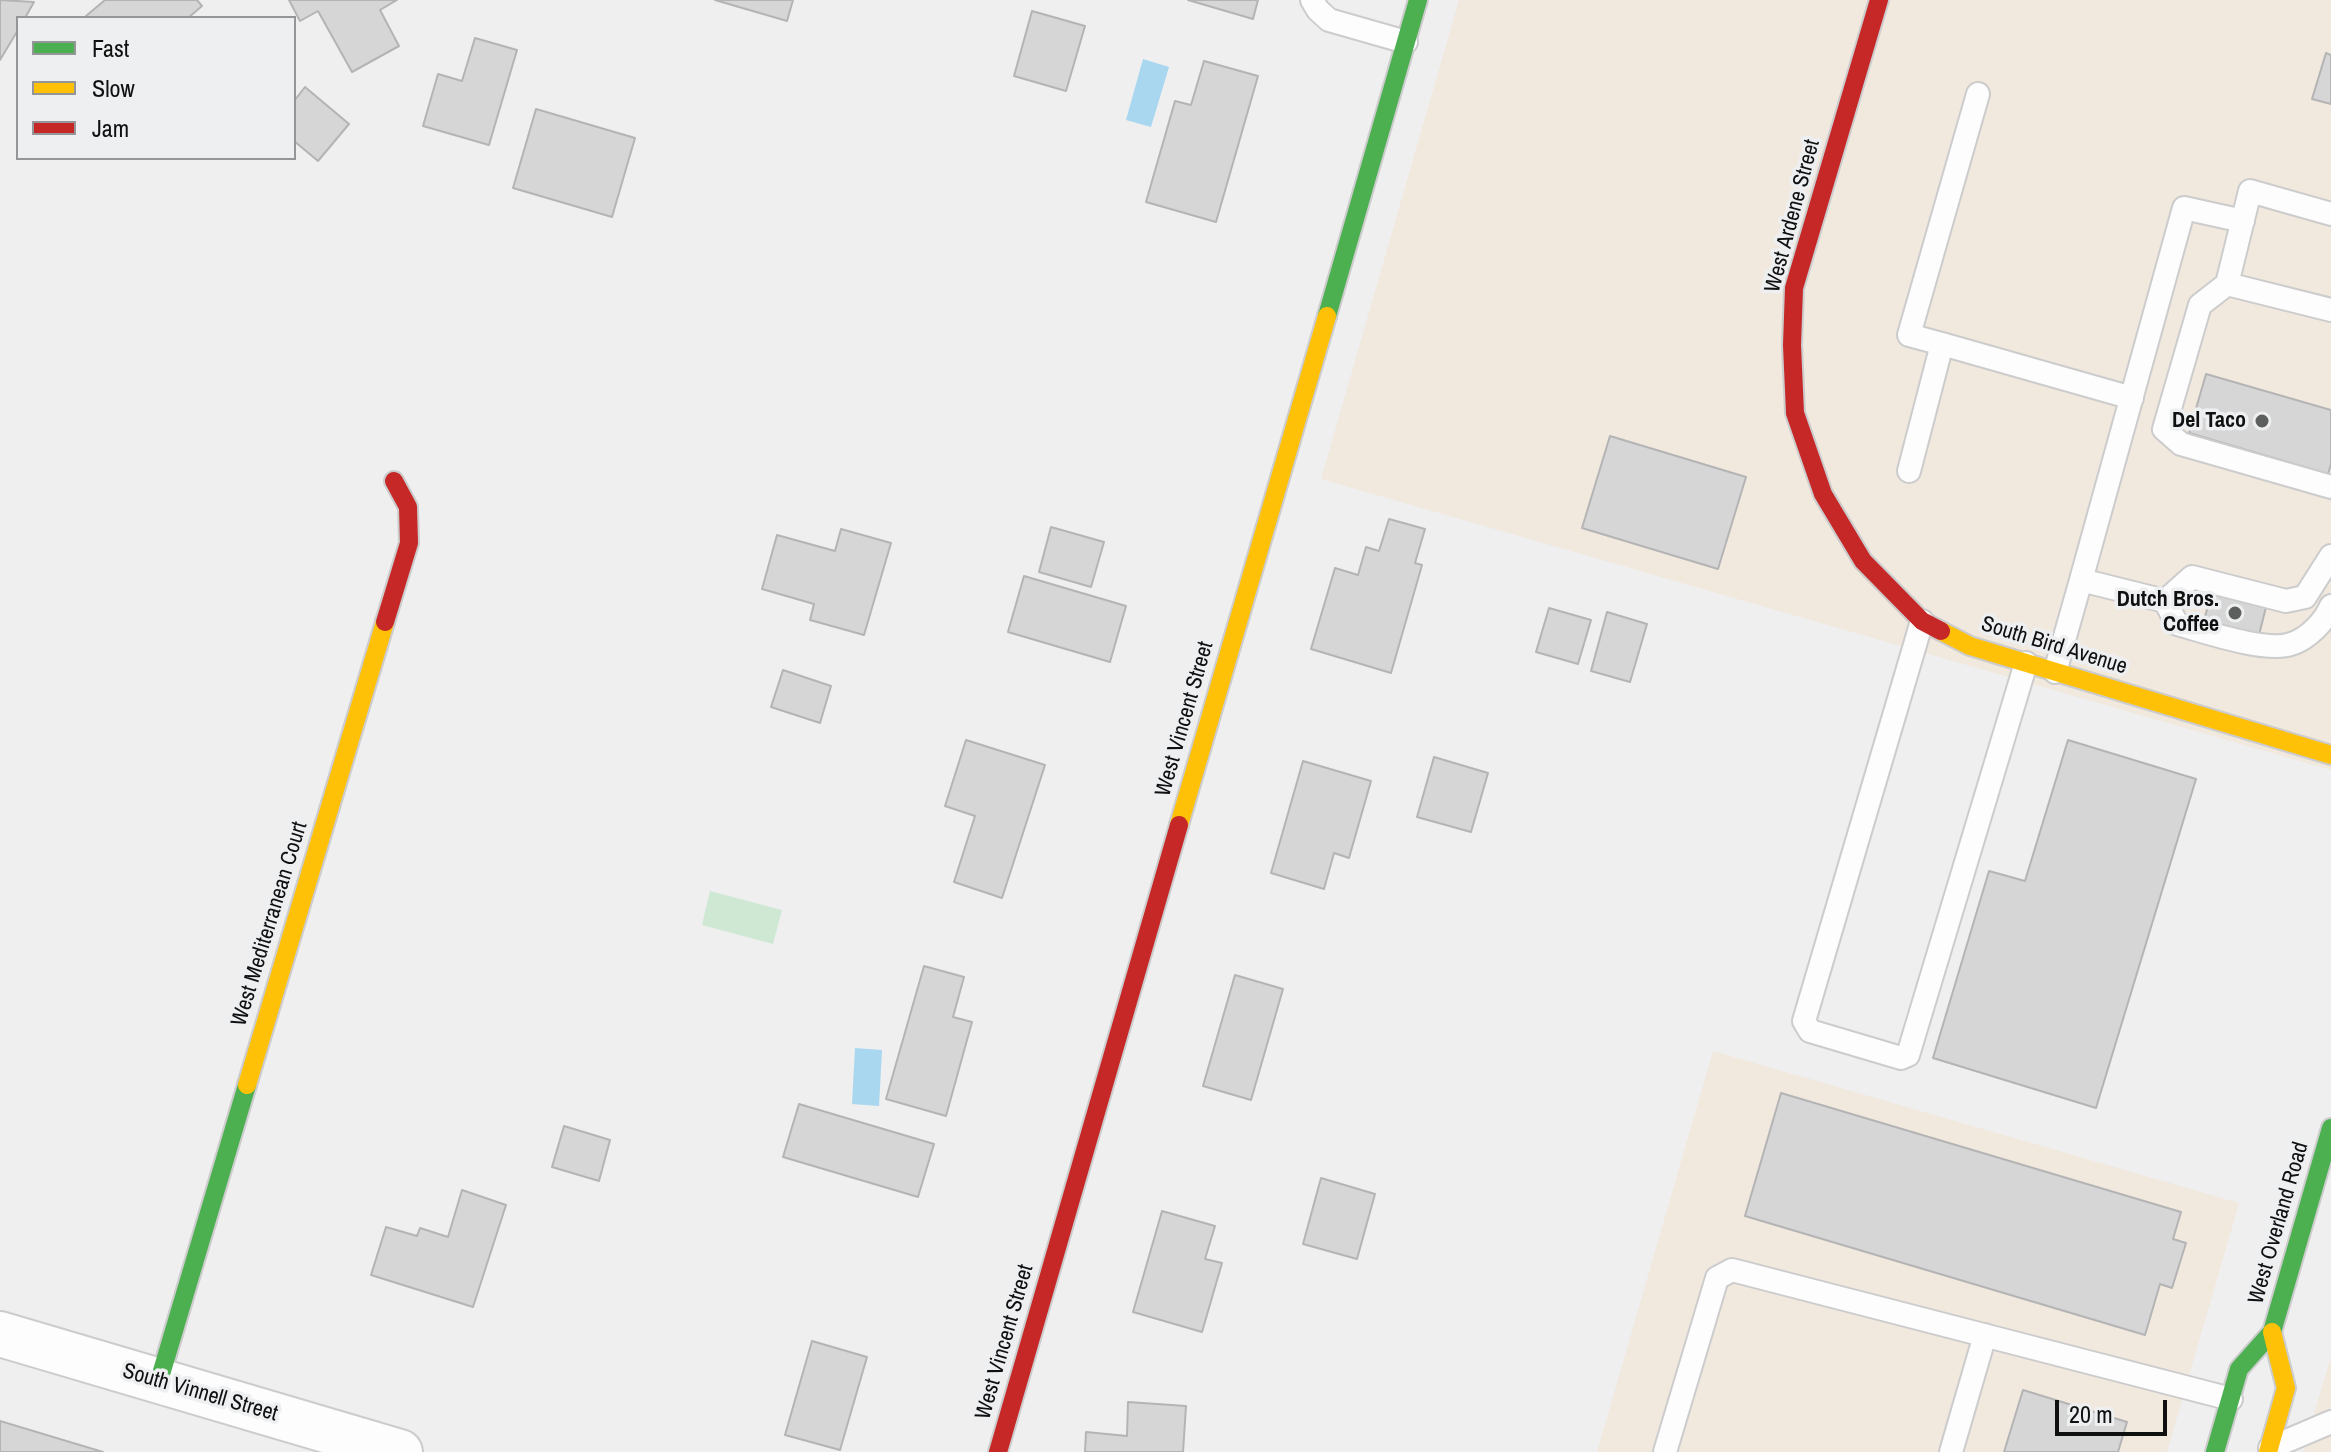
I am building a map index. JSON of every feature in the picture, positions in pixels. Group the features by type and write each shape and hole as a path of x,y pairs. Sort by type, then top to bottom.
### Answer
{"street":[{"name":"West Vincent Street","path":"998,1452 1418,0"},
{"name":"West Ardene Street","path":"1823,494 1795,413 1792,345 1794,288 1879,0"},
{"name":"West Mediterranean Court","path":"159,1381 409,543 408,507 394,481"},
{"name":"South Bird Avenue","path":"1823,494 1863,561 1922,621 1970,646 2331,755"},
{"name":"West Overland Road","path":"2215,1452 2239,1369 2272,1332 2331,1128"},
{"name":"West Overland Road","path":"2268,1450 2286,1388 2272,1332"},
{"name":"South Vinnell Street","path":"0,1334 400,1452"}],"lane":[{"path":"1312,0 1329,20 1406,42"},
{"path":"1978,94 1909,335 2132,398"},
{"path":"2331,214 2250,191 2227,284 2200,305 2164,429 2181,444 2331,487"},
{"path":"2055,672 2184,208 2243,221"},
{"path":"2227,284 2331,310"},
{"path":"1909,471 1942,344"},
{"path":"2165,601 2192,577 2286,601 2305,597 2331,556"},
{"path":"2081,580 2165,601 2177,624 2256,645 2290,645 2325,621 2331,606"},
{"path":"1922,621 1804,1021 1810,1031 1901,1058 1908,1055 2026,663"},
{"path":"1665,1452 1717,1278 1732,1270 2231,1399"},
{"path":"1951,1452 1985,1335"},
{"path":"2268,1450 2331,1422"}],"shaded area":[{"path":"1459,0 2331,0 2331,770 1321,479"},
{"path":"1713,1051 2239,1203 2167,1452 1597,1452"},
{"path":"2331,1356 2331,1452 2303,1452"}],"green space":[{"path":"710,891 782,910 773,944 702,925"}],"water":[{"path":"1143,59 1169,67 1151,127 1126,120"},
{"path":"855,1048 882,1050 879,1106 852,1104"}],"building":[{"path":"0,0 34,2 26,16 16,16 16,33 0,60"},
{"path":"105,0 197,0 202,6 190,16 86,16"},
{"path":"289,0 397,0 380,10 399,46 352,72 318,11 300,21"},
{"path":"715,0 793,0 787,21"},
{"path":"1188,0 1258,0 1253,19"},
{"path":"1032,11 1085,26 1066,91 1014,76"},
{"path":"475,38 517,50 489,145 423,126 438,74 462,81"},
{"path":"2326,53 2331,55 2331,104 2312,99"},
{"path":"1204,61 1258,76 1216,222 1146,202 1175,101 1191,105"},
{"path":"305,87 349,124 318,161 296,143 296,98"},
{"path":"536,109 635,138 612,217 513,188"},
{"name":"Del Taco","path":"2206,374 2331,410 2331,464 2328,474 2189,433"},
{"path":"1610,436 1746,477 1718,569 1582,528"},
{"path":"1389,519 1425,529 1415,563 1422,565 1391,673 1311,649 1335,568 1358,575 1366,547 1379,551"},
{"path":"1051,527 1104,542 1091,587 1039,572"},
{"path":"841,529 891,543 864,635 810,620 814,604 762,589 777,535 835,551"},
{"path":"1024,576 1126,606 1110,662 1008,632"},
{"name":"Dutch Bros. Coffee","path":"2212,592 2266,607 2259,635 2204,620"},
{"path":"1549,608 1591,620 1578,664 1536,652"},
{"path":"1607,612 1647,624 1630,682 1591,671"},
{"path":"783,670 831,686 820,723 771,707"},
{"path":"966,740 1045,765 1002,898 954,882 975,816 945,806"},
{"path":"2068,740 2196,779 2096,1108 1933,1058 1989,871 2025,881"},
{"path":"1434,757 1488,773 1471,832 1417,817"},
{"path":"1303,761 1371,781 1349,858 1334,853 1324,889 1271,873"},
{"path":"924,966 964,977 953,1017 972,1022 946,1116 886,1099"},
{"path":"1235,975 1283,989 1251,1100 1203,1086"},
{"path":"1781,1093 2181,1212 2173,1239 2186,1243 2172,1288 2160,1284 2145,1335 1745,1216"},
{"path":"799,1104 934,1144 918,1197 783,1157"},
{"path":"564,1126 610,1140 599,1181 552,1167"},
{"path":"1321,1178 1375,1194 1357,1259 1303,1244"},
{"path":"462,1190 506,1205 473,1307 371,1275 386,1227 417,1236 420,1228 448,1237"},
{"path":"1162,1211 1215,1226 1205,1259 1222,1263 1202,1332 1133,1312"},
{"path":"812,1341 867,1357 840,1450 785,1435"},
{"path":"2023,1390 2127,1422 2118,1452 2004,1452"},
{"path":"1128,1402 1186,1406 1183,1452 1085,1452 1086,1432 1127,1436"},
{"path":"0,1421 103,1452 0,1452"}],"traffic: fast":[{"path":"1327,316 1418,0"},
{"path":"159,1381 247,1085"},
{"path":"2215,1452 2239,1369 2272,1332 2331,1128"}],"traffic: slow":[{"path":"1179,825 1327,316"},
{"path":"247,1085 385,622"},
{"path":"1941,631 1970,646 2331,755"},
{"path":"2268,1452 2286,1388 2272,1332"}],"traffic: jam":[{"path":"1879,0 1794,288 1792,345 1795,413 1823,494 1863,561 1922,621 1941,631"},
{"path":"385,622 409,543 408,507 394,481"},
{"path":"998,1452 1179,825"}],"place":[{"name":"Del Taco","path":"2262,421"},
{"name":"Dutch Bros. Coffee","path":"2235,613"}]}
